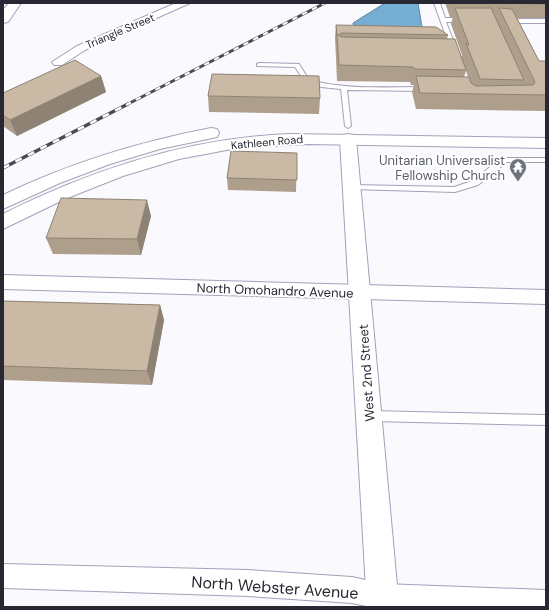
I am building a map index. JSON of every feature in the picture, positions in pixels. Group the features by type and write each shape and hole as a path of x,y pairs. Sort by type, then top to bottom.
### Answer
{"main road":[{"path":"3,19 15,3"},
{"name":"Kathleen Road","path":"3,203 68,172 153,145 236,129 300,125 348,132 546,143"},
{"path":"348,132 414,131 439,126 546,128"},
{"name":"Kathleen Road","path":"3,222 45,200 97,178 150,162 237,143 293,139 348,132"},
{"name":"West 2nd Street","path":"348,132 383,602"}],"street":[{"name":"Triangle Street","path":"58,62 81,48 185,3"},
{"name":"North Omohandro Avenue","path":"3,282 546,297"},
{"name":"North Webster Avenue","path":"3,576 248,583 352,590 383,602 546,603"}],"lane":[{"path":"437,3 455,54 446,51"},
{"path":"442,20 474,20"},
{"path":"504,20 546,21"},
{"path":"258,65 297,65 306,81 321,86 344,88 428,89"},
{"path":"344,88 348,132"},
{"path":"351,188 455,190 476,183 505,160 546,160"},
{"path":"369,416 546,420"}],"water":[{"path":"385,3 418,3 422,27 354,31 353,23"}],"building":[{"path":"497,3 546,3 546,4"},
{"path":"455,8 491,8 524,80 480,79 466,43 469,45"},
{"path":"499,8 512,9 539,61 546,61 546,95 420,93 416,76 469,77 471,83 476,86 533,85 535,82"},
{"path":"336,25 436,27 448,35 341,33 339,35 337,34 337,36"},
{"path":"337,34 341,37 455,39 466,70 339,65"},
{"path":"75,60 101,76 10,120 3,115 3,93"},
{"path":"212,74 319,76 320,98 208,96"},
{"path":"231,151 297,153 297,180 227,178"},
{"path":"61,198 147,200 137,239 46,238"},
{"path":"3,301 160,305 147,371 3,366"}],"railway":[{"path":"126,105 325,3"},
{"path":"3,168 128,104"}],"place":[{"name":"Unitarian Universalist Fellowship Church","path":"518,182"}]}
